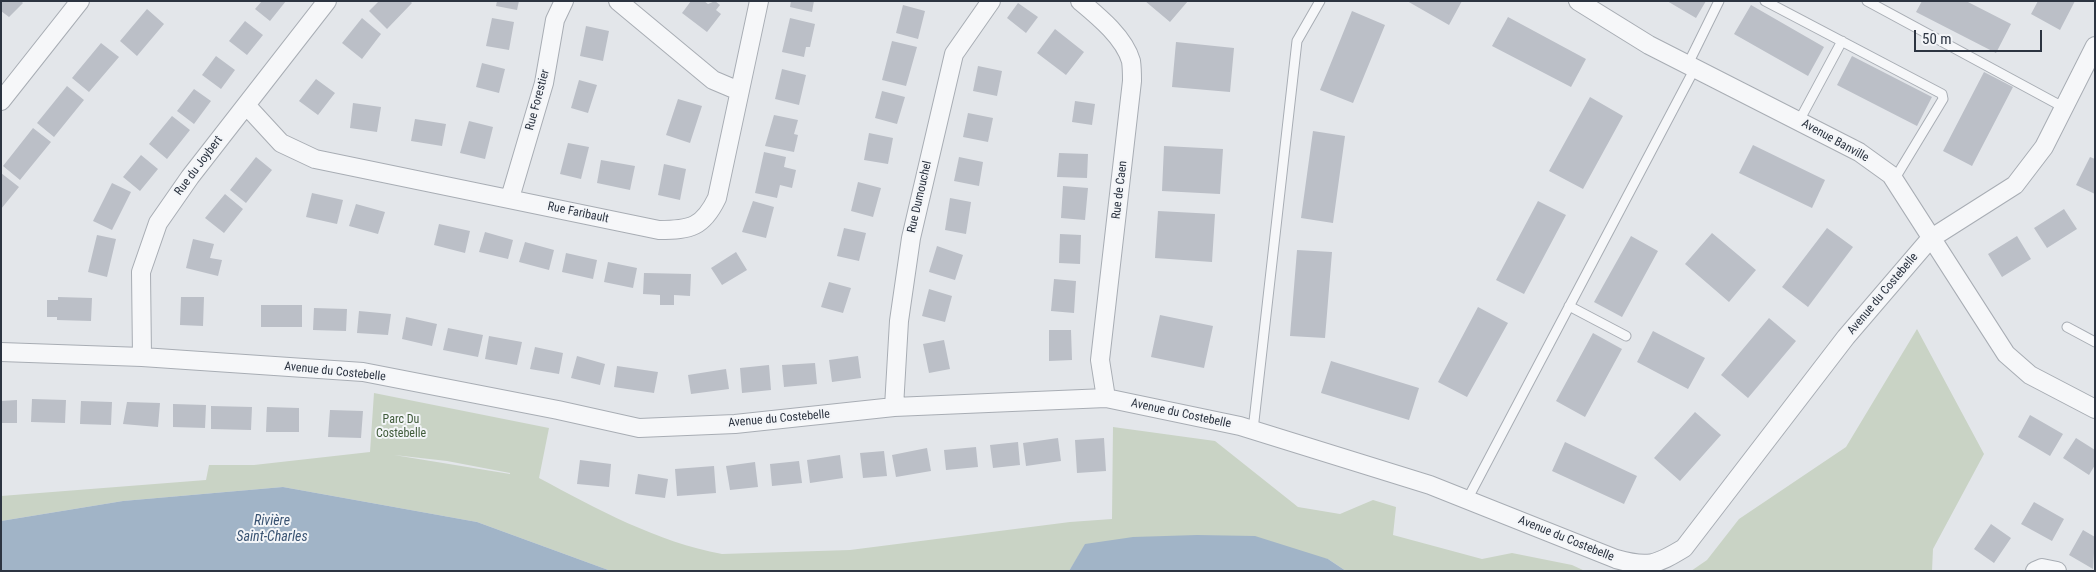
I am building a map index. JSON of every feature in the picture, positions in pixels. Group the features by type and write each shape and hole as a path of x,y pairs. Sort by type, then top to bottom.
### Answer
{"street":[{"path":"1,101 80,1"},
{"name":"Rue du Joybert","path":"142,357 141,272 158,223 190,177 327,1"},
{"name":"Rue Forestier","path":"510,198 544,83 555,20 564,1"},
{"path":"618,1 713,80 739,91"},
{"name":"Rue Faribault","path":"246,105 281,143 315,159 659,230 680,230 695,226 709,214 718,198 759,1"},
{"name":"Rue Dumouchel","path":"894,407 899,321 911,238 954,54 990,1"},
{"name":"Rue de Caen","path":"1080,1 1101,19 1122,45 1131,61 1132,81 1100,360 1106,398"},
{"name":"Avenue Banville","path":"1582,2 1650,45 1859,152 1894,180 1910,202 1930,239 2006,354 2030,375 2095,409"},
{"name":"Avenue du Costebelle","path":"1,352 142,357 363,372 558,410 639,428 735,424 894,407 1106,398 1252,430 1430,485 1616,559 1640,566 1664,561 1684,548 1846,337 1930,239 2015,185 2044,148 2095,46"},
{"path":"2035,571 2042,568 2057,571"}],"lane":[{"path":"1252,430 1297,41 1320,1"},
{"path":"1467,500 1569,306 1691,66 1719,1"},
{"path":"1765,1 1942,94 1943,99 1894,180"},
{"path":"1867,1 2063,107"},
{"path":"1799,121 1842,41"},
{"path":"1569,306 1626,336"},
{"path":"2067,327 2095,342"}],"green space":[{"path":"1917,329 1984,454 1933,549 1932,571 1691,571 1707,560 1739,519 1846,447"},
{"name":"Parc Du Costebelle","path":"374,393 549,428 539,478 605,513 651,533 698,549 722,554 850,550 1070,522 1112,519 1113,427 1215,441 1298,507 1340,514 1373,500 1396,507 1393,535 1482,559 1512,553 1572,565 1585,571 1346,571 1328,559 1086,544 1069,571 611,571 477,522 283,487 123,501 1,521 1,496 206,480 209,465 254,465 370,452","holes":["394,455 447,461 510,473 510,474"]}],"water":[{"name":"Rivière Saint-Charles","path":"283,487 477,522 611,571 1,571 1,521 123,501"},
{"path":"1255,536 1328,559 1346,571 1069,571 1085,544 1133,537"}],"building":[{"path":"1,1 21,1 23,3 9,17 1,11"},
{"path":"262,1 286,1 270,21 255,9"},
{"path":"379,1 410,1 412,3 387,29 369,11"},
{"path":"497,1 519,1 517,10 496,6"},
{"path":"691,1 704,1 708,4 715,1 720,5 716,10 721,14 707,32 682,13"},
{"path":"791,1 814,1 812,12 790,7"},
{"path":"1145,1 1188,1 1170,22"},
{"path":"1407,1 1462,1 1449,25"},
{"path":"1667,1 1706,1 1696,18"},
{"path":"1922,1 1966,1 2011,24 1996,53 1916,12"},
{"path":"2038,1 2075,1 2060,30 2031,14"},
{"path":"1018,3 1038,17 1026,33 1007,18"},
{"path":"903,5 925,11 918,39 896,33"},
{"path":"1751,5 1824,47 1808,76 1734,34"},
{"path":"147,9 164,24 137,56 120,41"},
{"path":"1352,11 1385,25 1353,103 1320,90"},
{"path":"1508,17 1586,59 1571,87 1492,46"},
{"path":"362,18 381,34 362,59 342,43"},
{"path":"492,18 514,22 509,50 486,46"},
{"path":"790,18 815,24 810,47 806,47 804,57 782,52"},
{"path":"245,21 263,35 247,55 229,41"},
{"path":"586,26 609,31 603,61 580,56"},
{"path":"1055,29 1084,52 1066,75 1037,53"},
{"path":"892,41 917,47 906,86 882,80"},
{"path":"1176,42 1234,48 1230,92 1172,87"},
{"path":"101,43 119,57 89,92 72,78"},
{"path":"216,56 235,70 221,89 202,75"},
{"path":"1852,56 1932,97 1917,126 1837,85"},
{"path":"482,63 505,69 499,93 476,87"},
{"path":"978,66 1002,71 997,96 973,91"},
{"path":"782,69 806,75 799,105 775,99"},
{"path":"1984,72 2013,87 1972,166 1943,151"},
{"path":"316,79 335,93 318,115 299,101"},
{"path":"579,80 597,85 588,113 571,108"},
{"path":"67,86 84,100 54,137 37,123"},
{"path":"194,89 211,101 194,124 177,111"},
{"path":"882,91 905,97 897,124 875,118"},
{"path":"1590,97 1623,116 1583,189 1549,171"},
{"path":"678,99 702,106 690,143 666,135"},
{"path":"1075,101 1095,104 1092,125 1072,122"},
{"path":"353,103 381,107 377,132 350,128"},
{"path":"968,113 993,118 988,142 963,137"},
{"path":"774,115 798,120 794,134 798,135 794,152 765,146"},
{"path":"172,116 190,130 167,159 149,144"},
{"path":"415,119 446,124 442,146 411,141"},
{"path":"469,121 493,127 485,159 460,153"},
{"path":"33,128 51,142 20,180 3,166"},
{"path":"1313,131 1345,136 1333,223 1301,218"},
{"path":"869,133 893,138 888,164 864,160"},
{"path":"568,143 589,147 581,179 560,174"},
{"path":"1753,145 1825,180 1812,208 1739,173"},
{"path":"1164,146 1223,149 1220,194 1162,191"},
{"path":"764,152 786,157 784,167 796,170 792,188 780,185 777,198 755,193"},
{"path":"1059,153 1088,154 1087,178 1057,177"},
{"path":"141,155 158,169 140,191 123,177"},
{"path":"256,157 272,170 246,203 230,190"},
{"path":"959,157 983,162 979,186 954,181"},
{"path":"2090,157 2095,159 2095,194 2076,185"},
{"path":"601,160 635,166 630,190 597,183"},
{"path":"664,164 686,169 680,200 658,195"},
{"path":"1,173 19,187 1,209"},
{"path":"858,182 881,188 873,217 851,211"},
{"path":"112,183 131,192 112,230 93,221"},
{"path":"1063,186 1088,188 1085,220 1061,218"},
{"path":"312,193 343,200 337,224 306,217"},
{"path":"225,194 243,209 224,233 205,218"},
{"path":"950,198 971,202 966,234 945,230"},
{"path":"753,201 774,207 766,238 742,232"},
{"path":"1538,201 1566,215 1524,294 1496,280"},
{"path":"356,204 385,212 378,234 349,226"},
{"path":"2064,209 2077,229 2047,248 2034,228"},
{"path":"1158,211 1215,214 1212,262 1155,258"},
{"path":"439,224 470,231 465,253 434,245"},
{"path":"844,228 866,233 859,261 837,256"},
{"path":"1827,228 1853,247 1808,307 1782,287"},
{"path":"485,232 513,240 508,259 479,252"},
{"path":"1712,233 1756,270 1729,302 1685,264"},
{"path":"1060,234 1081,235 1080,264 1059,263"},
{"path":"97,235 116,239 107,277 88,272"},
{"path":"1631,236 1658,251 1622,317 1594,302"},
{"path":"2017,236 2031,259 2002,277 1988,254"},
{"path":"193,239 214,244 210,258 222,260 218,276 186,268"},
{"path":"525,242 554,250 549,270 519,262"},
{"path":"937,246 963,255 955,280 929,272"},
{"path":"1297,250 1332,252 1325,338 1290,336"},
{"path":"736,252 747,270 722,285 711,268"},
{"path":"566,253 597,260 593,279 562,272"},
{"path":"608,262 637,268 633,288 604,282"},
{"path":"644,273 691,274 690,296 674,295 674,305 660,305 660,295 643,294"},
{"path":"1054,279 1076,281 1074,313 1051,311"},
{"path":"829,282 851,288 843,313 821,307"},
{"path":"929,289 952,296 945,322 922,316"},
{"path":"58,297 92,298 91,321 57,320 57,317 47,317 47,300 58,300"},
{"path":"181,297 204,297 203,326 180,325"},
{"path":"261,305 302,305 302,327 261,327"},
{"path":"1478,307 1508,323 1467,397 1438,382"},
{"path":"314,308 347,309 346,331 313,330"},
{"path":"359,311 391,314 388,335 357,333"},
{"path":"1160,315 1213,326 1204,368 1151,357"},
{"path":"406,317 437,324 432,346 402,339"},
{"path":"1769,318 1796,341 1748,398 1721,375"},
{"path":"448,328 483,335 478,357 443,350"},
{"path":"1049,330 1071,330 1072,360 1049,361"},
{"path":"1653,331 1705,358 1688,389 1637,362"},
{"path":"1593,333 1622,349 1585,417 1556,401"},
{"path":"489,336 522,342 517,365 485,359"},
{"path":"944,340 950,369 929,373 923,344"},
{"path":"535,347 563,353 559,374 530,369"},
{"path":"577,356 605,364 600,385 571,378"},
{"path":"858,356 861,378 832,382 829,360"},
{"path":"1331,361 1419,388 1409,420 1321,393"},
{"path":"815,363 817,384 784,387 782,365"},
{"path":"769,365 771,390 742,393 740,368"},
{"path":"617,366 658,372 654,393 614,387"},
{"path":"726,369 729,389 691,394 688,375"},
{"path":"32,399 66,400 65,423 31,422"},
{"path":"17,400 17,423 1,423 1,401"},
{"path":"81,401 112,402 111,425 80,424"},
{"path":"127,402 160,403 158,427 123,424"},
{"path":"173,404 206,405 205,428 173,427"},
{"path":"211,406 252,407 251,430 211,429"},
{"path":"267,407 299,408 299,432 266,432"},
{"path":"330,410 363,411 361,438 328,437"},
{"path":"1695,412 1721,435 1680,481 1654,458"},
{"path":"2030,415 2063,434 2050,456 2018,437"},
{"path":"1058,438 1061,461 1026,466 1023,443"},
{"path":"1104,438 1106,471 1077,473 1075,440"},
{"path":"2076,438 2095,450 2095,465 2089,475 2063,458"},
{"path":"1018,442 1020,465 993,468 990,445"},
{"path":"1565,442 1637,476 1624,504 1552,471"},
{"path":"976,447 978,467 946,470 944,450"},
{"path":"927,448 931,471 896,477 892,455"},
{"path":"884,451 887,476 863,478 860,453"},
{"path":"840,455 843,478 810,483 807,460"},
{"path":"580,460 611,464 609,487 577,484"},
{"path":"799,461 802,483 772,486 770,464"},
{"path":"755,462 758,487 730,490 726,466"},
{"path":"714,466 716,493 677,496 675,469"},
{"path":"638,474 668,479 665,498 635,494"},
{"path":"2034,502 2064,519 2052,541 2021,524"},
{"path":"1991,524 2011,538 1994,563 1974,549"},
{"path":"2083,530 2095,537 2093,569 2069,555"}]}
